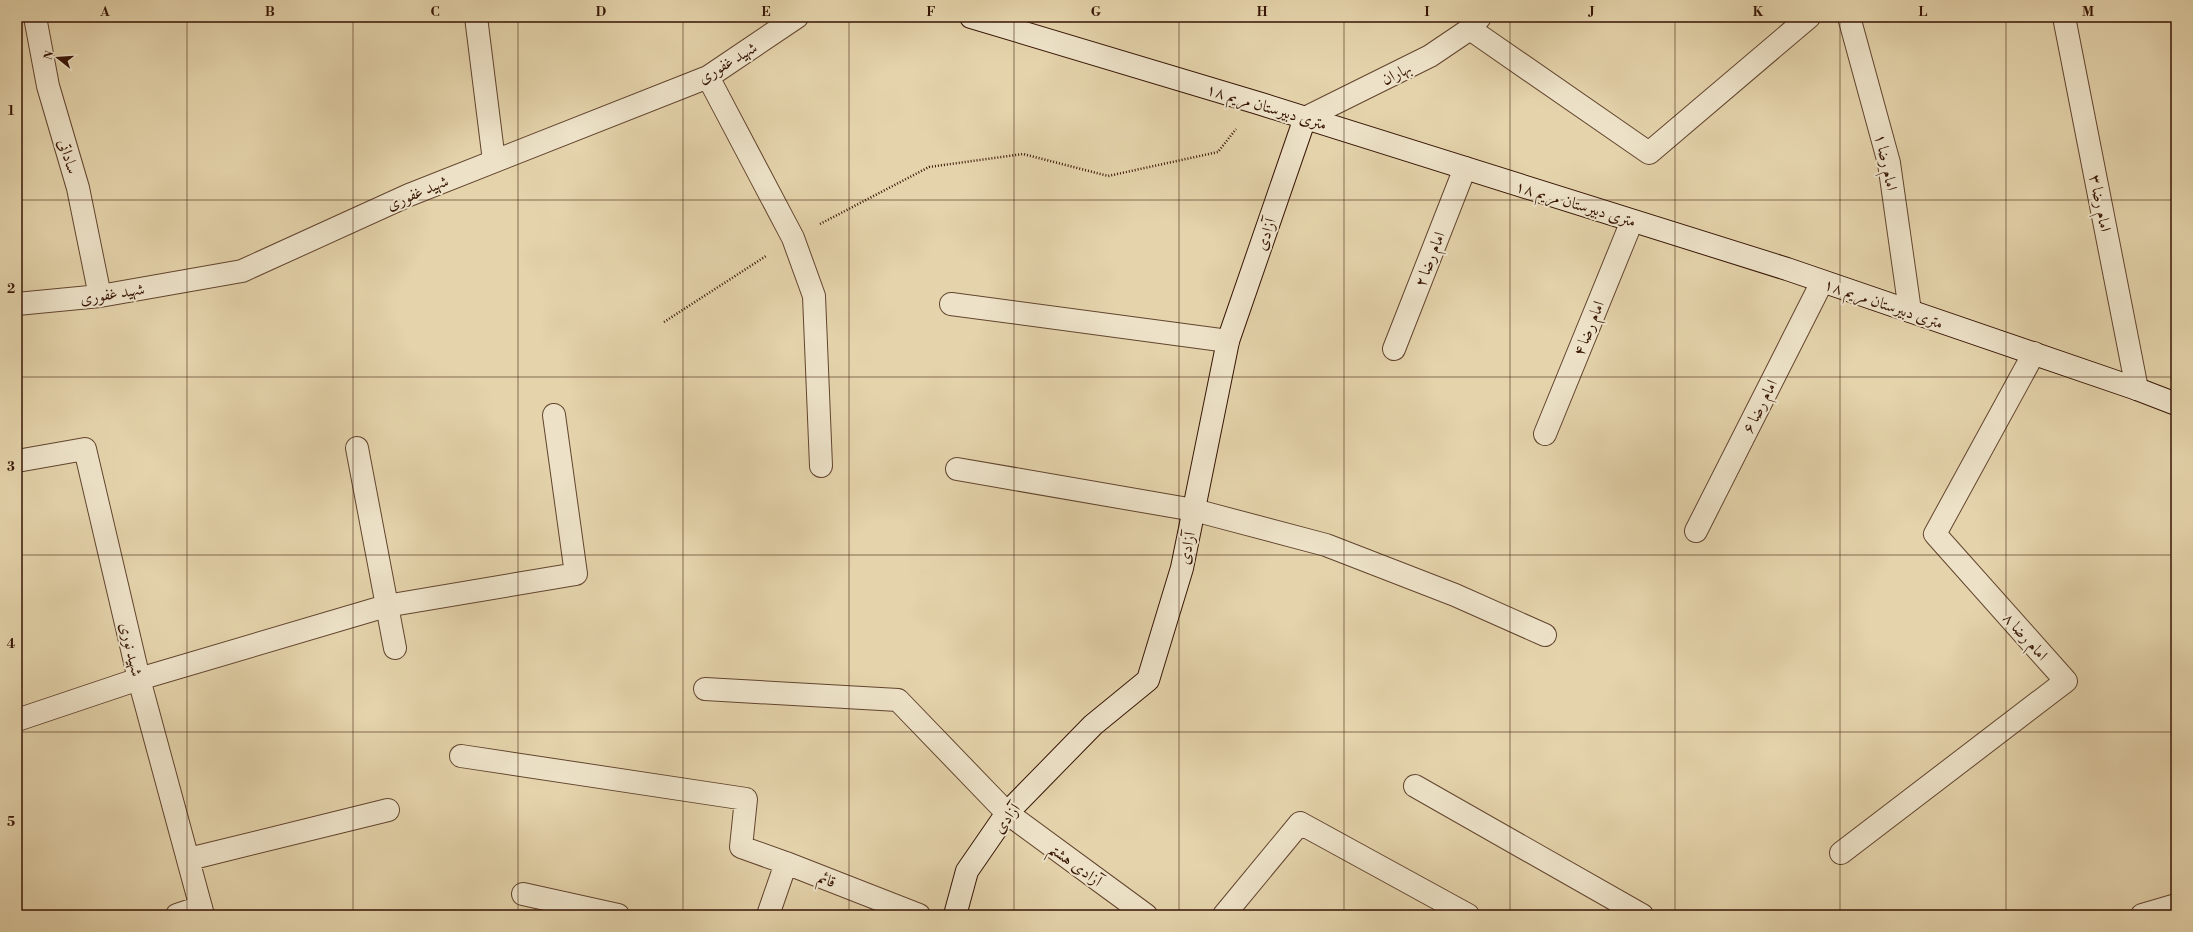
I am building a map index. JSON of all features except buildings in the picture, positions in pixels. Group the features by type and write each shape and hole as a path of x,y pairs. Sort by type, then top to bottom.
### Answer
{"street":[{"name":"ساداتی","path":"36,17 48,86 78,188 100,296"},
{"path":"476,17 494,161"},
{"name":"شهید غفوری","path":"17,304 100,296 242,271 409,195 708,77 797,17"},
{"name":"۱۸ متری دبیرستان مریم","path":"970,17 1258,103 1632,221 1910,311 2137,389 2176,404"},
{"path":"1475,23 1650,153 1809,17"},
{"name":"امام رضا ۱","path":"1849,17 1889,162 1910,311"},
{"name":"امام رضا ۳","path":"2064,17 2137,389"},
{"name":"بهاران","path":"1305,118 1430,56 1475,23"},
{"path":"708,77 793,238 814,296 821,466"},
{"name":"آزادی","path":"955,915 967,870 1007,813 1093,725 1148,680 1182,568 1228,341 1305,118"},
{"name":"امام رضا ۲","path":"1394,349 1465,168"},
{"name":"امام رضا ۴","path":"1545,434 1632,221"},
{"name":"امام رضا ۶","path":"1696,531 1822,282"},
{"path":"951,304 1228,341"},
{"name":"امام رضا ۸","path":"1842,853 2066,681 1935,534 2034,353"},
{"path":"17,720 139,679 386,606 576,574 554,414"},
{"path":"357,448 395,648"},
{"name":"شهید نوری","path":"17,461 85,449 139,679 202,911"},
{"path":"957,469 1194,510 1326,544 1456,595 1545,635"},
{"name":"آزادی هشتم","path":"705,689 898,700 1007,813 1146,915"},
{"name":"قائم","path":"461,756 746,799 741,847 919,915"},
{"path":"1415,786 1642,915"},
{"path":"188,859 388,810"},
{"path":"1224,915 1300,823 1468,915"},
{"path":"768,915 786,863"},
{"path":"523,894 618,915"},
{"path":"2142,915 2176,905"},
{"path":"178,915 202,911"}],"path":[{"path":"664,322 793,238 929,166 1023,154 1108,176 1218,152 1258,103"}]}
